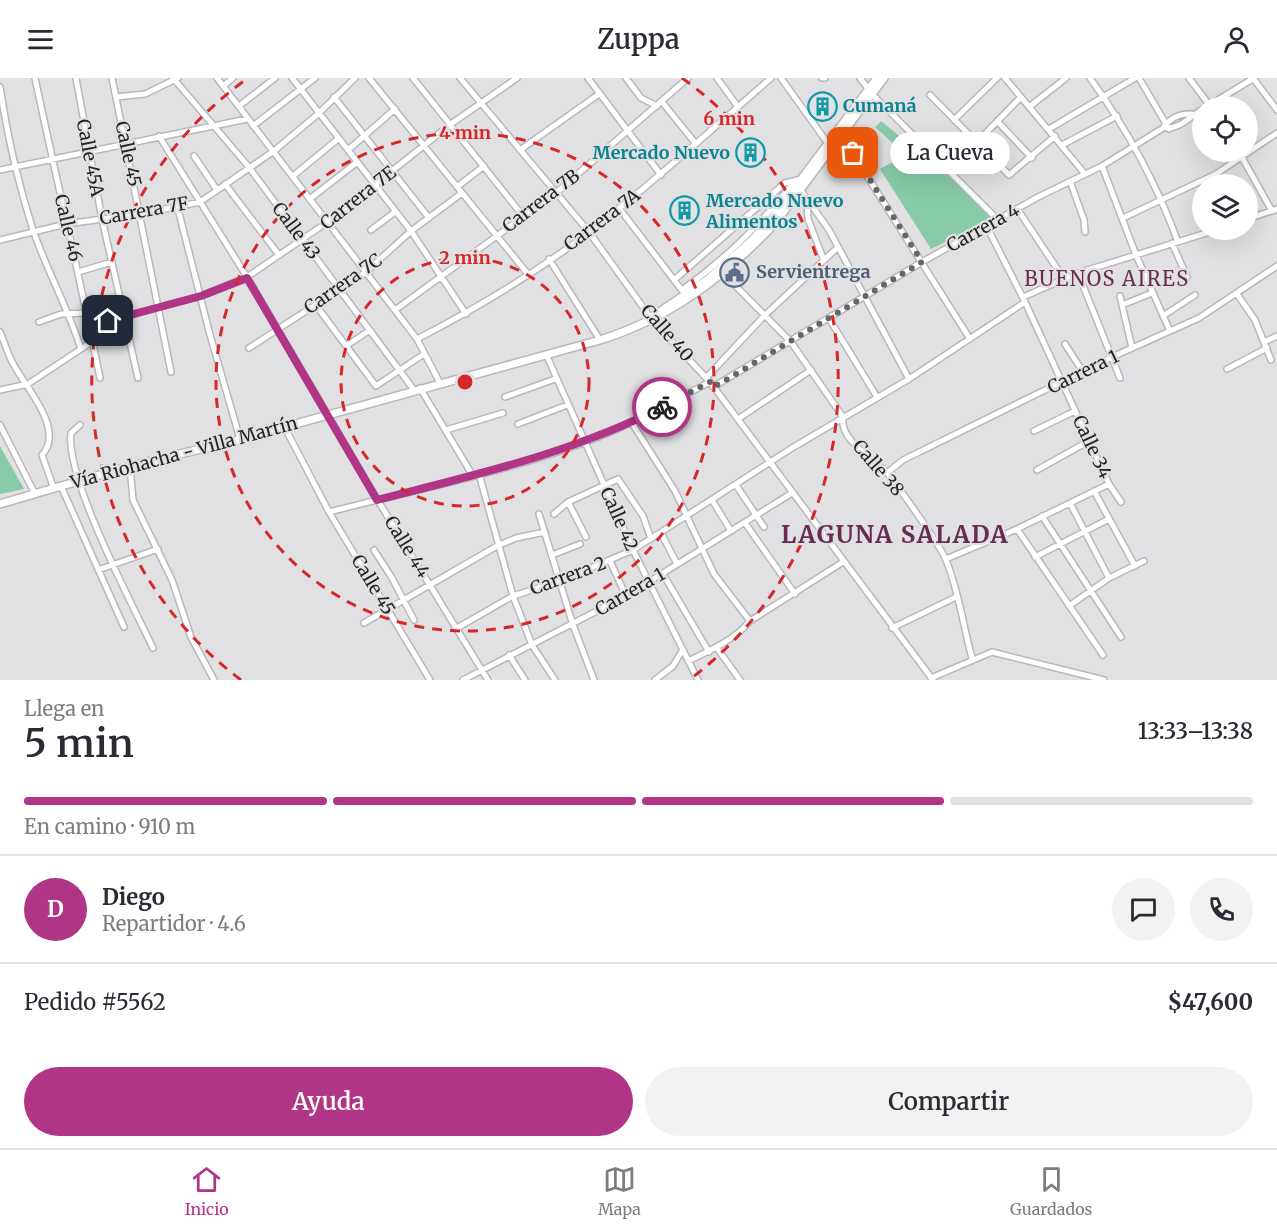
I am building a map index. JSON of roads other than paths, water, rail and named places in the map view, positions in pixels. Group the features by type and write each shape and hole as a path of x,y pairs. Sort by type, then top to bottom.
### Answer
{"main road":[{"path":"685,294 719,269 752,240 773,217 798,180 841,135 877,78"},
{"path":"685,294 723,273 756,243 800,189 870,91 884,78"},
{"name":"Vía Riohacha - Villa Martín","path":"0,504 130,466 240,439 600,340 645,323 685,294"}],"street":[{"name":"Calle 46","path":"35,78 66,224 91,325 100,378"},
{"name":"Calle 45A","path":"76,78 102,219 138,378"},
{"name":"Calle 45","path":"112,78 171,372"},
{"name":"Calle 43","path":"217,78 329,221 417,339 440,384"},
{"path":"223,86 232,78"},
{"path":"239,106 276,78"},
{"path":"292,78 411,231 466,314"},
{"path":"253,126 315,78"},
{"name":"Carrera 7F","path":"0,240 66,224 140,214 200,202 248,166 274,151 318,114 355,78"},
{"path":"369,78 527,273"},
{"path":"413,78 523,216"},
{"name":"Calle 40","path":"460,78 589,232 652,319 710,382 769,464 932,679"},
{"name":"Carrera 7E","path":"91,325 201,296 247,278 329,221 451,124 517,78"},
{"path":"588,78 627,133 661,175"},
{"path":"626,78 641,98 657,106"},
{"name":"Carrera 7B","path":"395,310 496,234 556,193 688,78"},
{"path":"717,78 738,107"},
{"name":"Carrera 7A","path":"417,339 466,314 589,232 661,175 771,78"},
{"path":"781,78 830,145"},
{"path":"860,78 870,91 999,220"},
{"path":"954,120 997,78"},
{"path":"1005,78 1050,129 1085,174"},
{"path":"1029,107 1066,78"},
{"path":"1090,78 1135,146 1162,199 1187,277"},
{"path":"1050,129 1137,78 1166,127"},
{"path":"1189,78 1202,96"},
{"path":"1225,96 1253,78 1277,110"},
{"path":"116,97 146,94 175,79"},
{"name":"Calle 43","path":"175,79 248,166 400,371 417,389 476,475 513,596 532,645 555,680"},
{"path":"0,87 15,167 34,231 69,313 81,349"},
{"path":"520,150 599,94"},
{"path":"930,95 1010,175 1055,136"},
{"path":"334,97 429,218"},
{"path":"976,143 1021,97"},
{"path":"662,102 696,144"},
{"path":"348,150 395,109"},
{"name":"Carrera 4","path":"329,512 476,475 584,442 632,423 791,342 922,262 1070,181 1102,166 1166,127 1181,114 1192,114"},
{"path":"1062,145 1117,116"},
{"path":"0,170 247,118"},
{"path":"997,121 1032,158"},
{"path":"1258,146 1277,133"},
{"path":"841,135 970,339"},
{"name":"Calle 44","path":"159,136 247,278 377,500 488,680"},
{"path":"293,176 338,139"},
{"path":"194,156 217,190"},
{"path":"1123,218 1216,174 1235,162"},
{"path":"1246,162 1275,210 1258,216"},
{"path":"311,198 356,163"},
{"path":"458,187 484,166"},
{"path":"1102,166 1136,255 1170,331"},
{"path":"674,280 784,183 798,180"},
{"path":"1070,181 1084,220 1085,232"},
{"path":"225,184 279,255"},
{"path":"800,189 838,247 909,379"},
{"name":"Carrera 7C","path":"249,348 366,272 411,231 462,193"},
{"path":"807,199 810,226 823,258"},
{"path":"177,205 240,439"},
{"path":"619,208 685,294"},
{"path":"1018,210 1064,279"},
{"path":"371,230 394,212"},
{"name":"Calle 34","path":"987,227 1024,299 1109,484 1121,502"},
{"path":"843,417 909,379 970,339 1024,299 1078,273 1192,237"},
{"path":"710,382 764,316 823,258 838,247"},
{"path":"549,259 600,340"},
{"path":"78,272 112,262"},
{"name":"Carrera 1","path":"887,473 903,460 1112,357 1199,318 1277,266"},
{"name":"Calle 38","path":"723,273 791,342 843,417 842,423 847,434 864,454 887,473 946,559 972,658"},
{"path":"1078,273 1120,378"},
{"path":"1122,306 1152,293"},
{"path":"1237,294 1255,320 1271,360"},
{"path":"1163,316 1195,295"},
{"path":"1120,296 1132,348"},
{"path":"315,304 376,386 424,354"},
{"path":"39,322 69,313 88,313"},
{"path":"830,320 876,397"},
{"path":"346,346 370,330"},
{"path":"0,332 15,368 28,384 41,409 49,437 49,447 42,455 42,462 58,487 124,627"},
{"path":"1227,369 1277,336"},
{"path":"0,390 28,384 93,341"},
{"path":"1065,344 1083,372"},
{"name":"Calle 42","path":"546,354 555,379 633,550 698,680"},
{"path":"738,418 811,370"},
{"path":"505,397 555,379"},
{"path":"518,424 567,405"},
{"path":"1034,431 1075,411"},
{"path":"446,430 503,413"},
{"name":"Carrera 2","path":"457,628 513,596 610,561 633,550 843,417"},
{"path":"632,423 688,515 714,574 750,621"},
{"path":"0,425 35,494"},
{"path":"80,426 73,430 70,437 71,456 114,564 153,648"},
{"name":"Calle 45","path":"284,426 329,512 430,680"},
{"path":"1037,470 1089,441"},
{"path":"130,466 133,500 172,580 191,637 213,678 206,680"},
{"path":"554,514 568,502 618,478 623,482 643,516 651,539"},
{"path":"946,559 1017,529 1109,484"},
{"path":"736,485 764,527"},
{"path":"1094,491 1135,566"},
{"name":"Carrera 1","path":"463,680 573,625 649,583 792,494"},
{"path":"712,500 731,531"},
{"path":"568,502 586,537"},
{"path":"1070,503 1109,578"},
{"path":"539,514 573,625 594,680"},
{"path":"1042,516 1121,637"},
{"path":"1035,557 1109,519"},
{"path":"745,523 795,594"},
{"path":"1017,529 1102,655"},
{"path":"364,623 497,546 516,538 545,532"},
{"path":"661,533 677,564"},
{"path":"552,555 580,544"},
{"path":"98,570 158,549"},
{"path":"374,550 414,621"},
{"path":"610,561 626,596"},
{"path":"1069,606 1109,578 1144,561"},
{"path":"688,661 717,648 740,633 750,621 843,562"},
{"path":"663,574 709,652"},
{"path":"892,628 956,597"},
{"path":"717,648 740,680"},
{"path":"655,680 673,666 682,651"},
{"path":"932,679 972,658 992,652 1104,680"},
{"path":"509,655 525,680"}],"place":[{"name":"Cumaná","path":"822,106"},
{"name":"Mercado Nuevo","path":"751,153"},
{"name":"La Cueva","path":"853,153"},
{"name":"Mercado Nuevo Alimentos","path":"685,211"},
{"name":"Servientrega","path":"735,272"}],"district":[{"name":"BUENOS AIRES","path":"1107,279"},
{"name":"LAGUNA SALADA","path":"895,535"}]}
